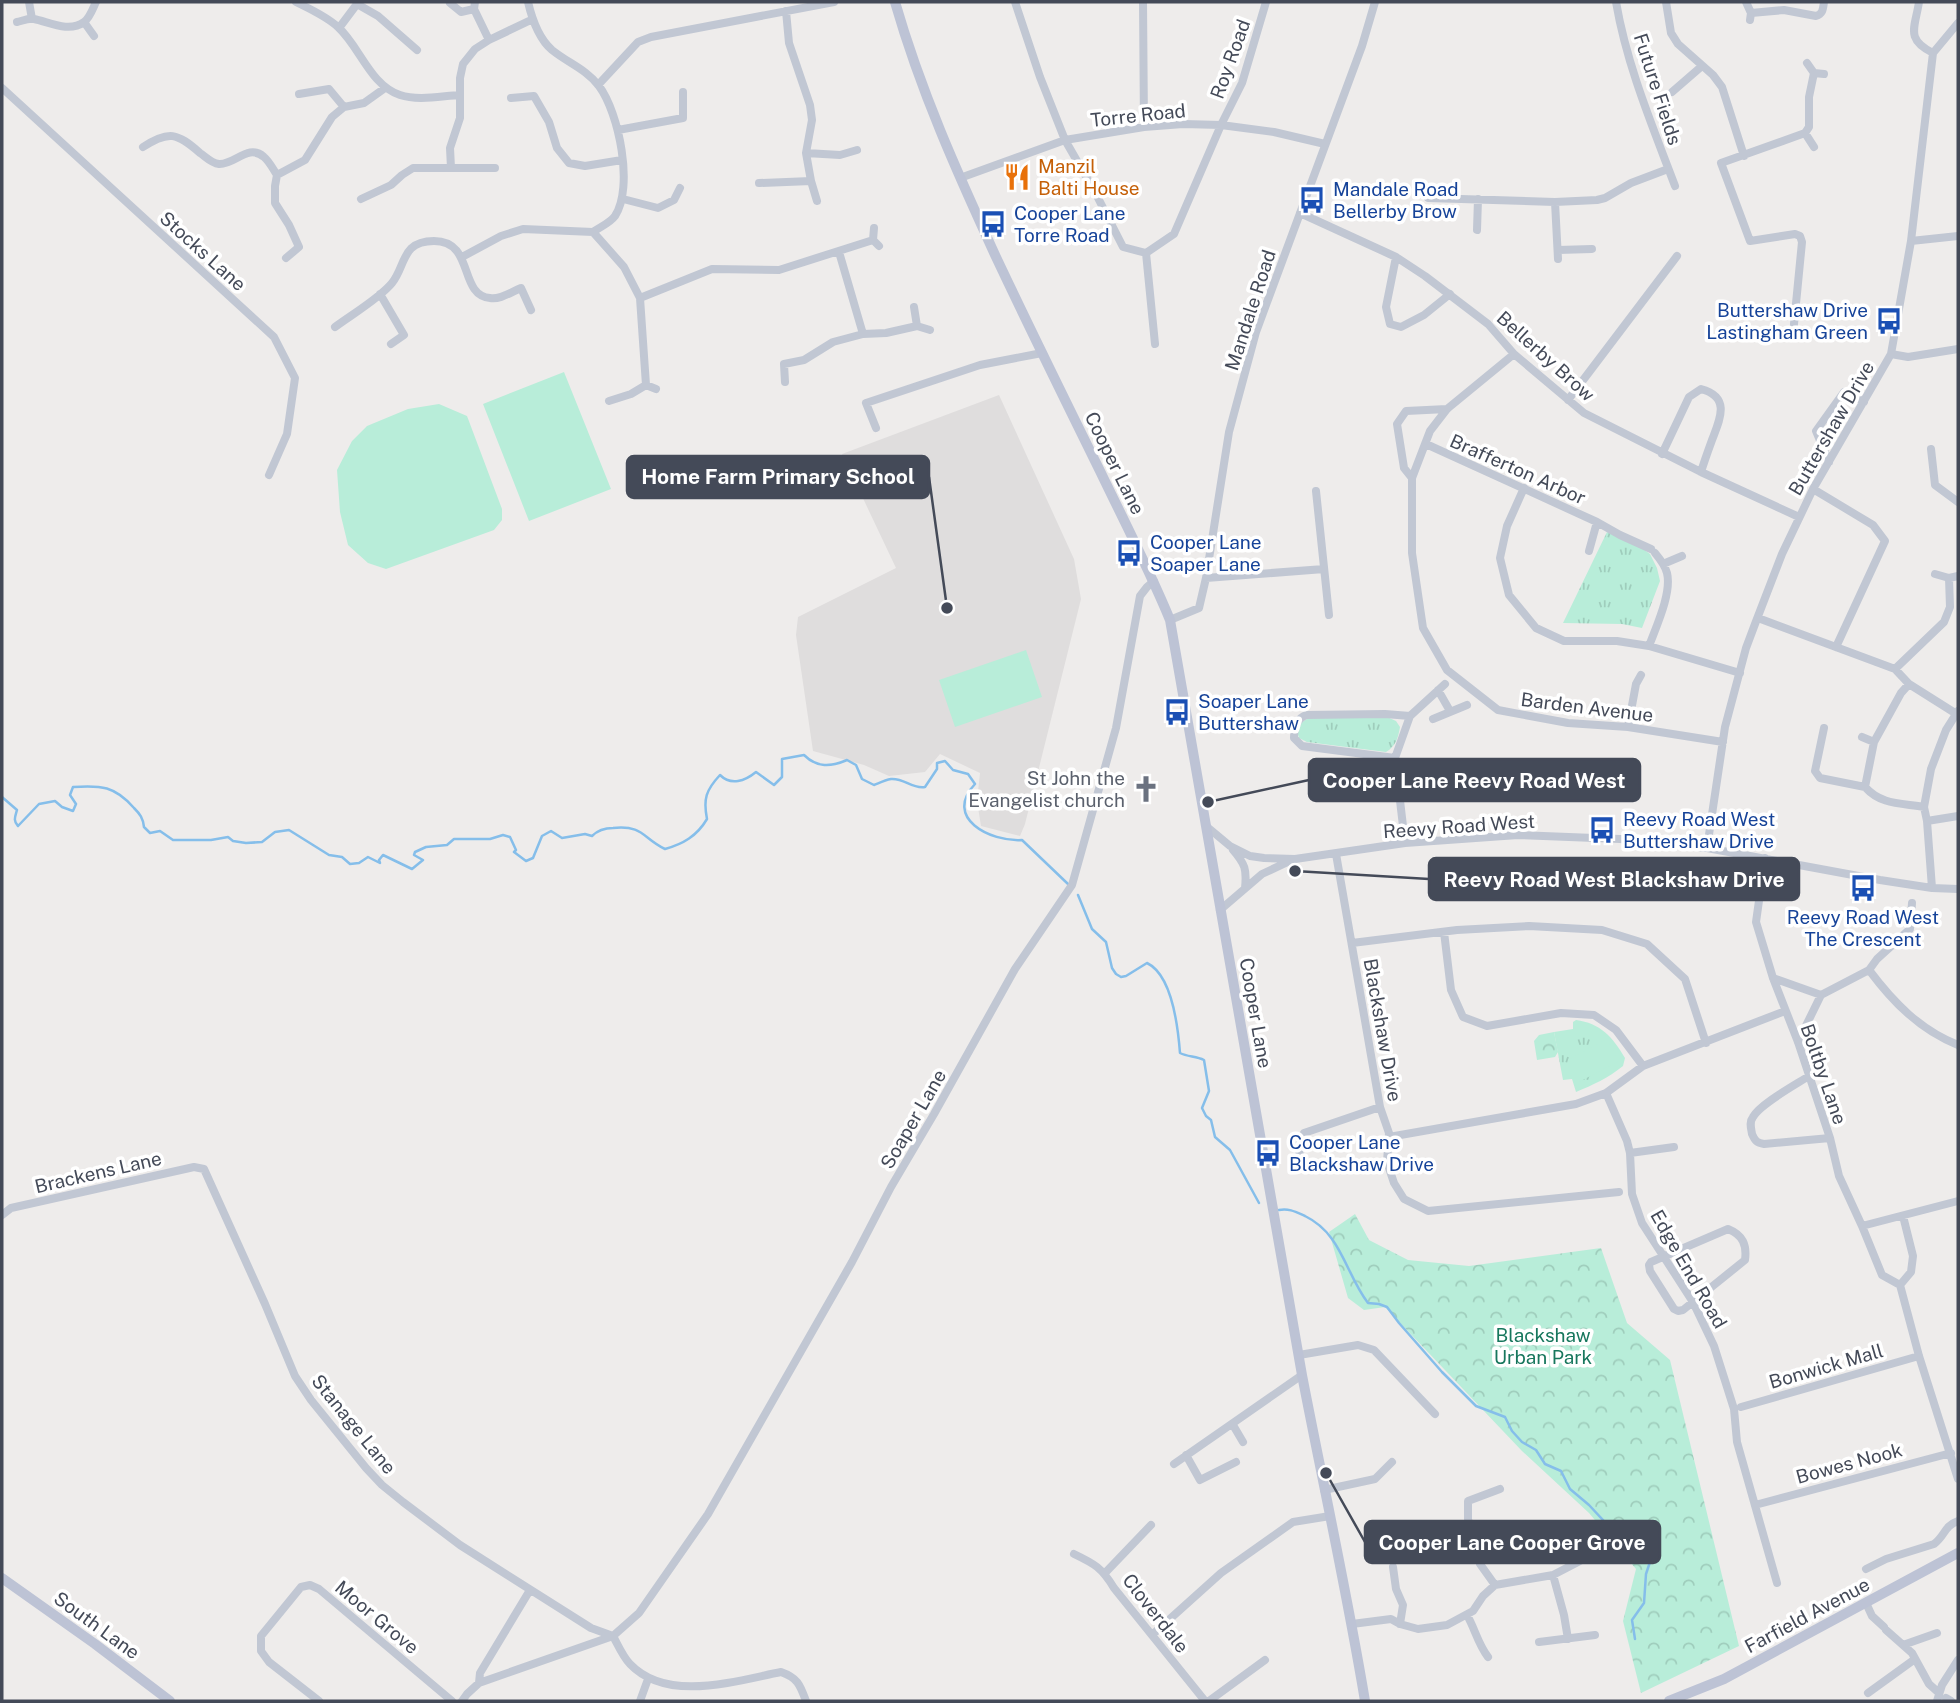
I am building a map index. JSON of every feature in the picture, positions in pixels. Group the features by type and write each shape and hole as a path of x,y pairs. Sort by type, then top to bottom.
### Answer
{"main road":[{"name":"Cooper Lane","path":"895,2 927,101 960,178 1154,581 1170,620 1302,1376 1365,1701"},
{"name":"Farfield Avenue","path":"1669,1701 1724,1679 1958,1553"},
{"name":"South Lane","path":"2,1578 170,1701"}],"street":[{"path":"29,2 32,19"},
{"path":"17,22 32,19 54,25 74,25 84,22 96,2"},
{"path":"296,2 305,4 340,28 385,88 402,96 460,95"},
{"path":"462,257 501,236 523,229 593,232 614,218 622,199 622,160 618,130 610,104 598,85 582,68 550,49 539,34 528,2"},
{"path":"598,85 638,42 651,37 834,2"},
{"path":"1015,2 1065,140 1123,247 1146,253 1155,344"},
{"path":"1143,2 1143,127"},
{"name":"Roy Road","path":"1146,253 1174,234 1242,83 1266,2"},
{"name":"Mandale Road","path":"1170,620 1199,608 1229,432 1256,332 1362,46 1375,2"},
{"name":"Future Fields","path":"1616,2 1633,76 1675,186"},
{"path":"1667,2 1671,33 1678,44 1713,75 1722,87 1744,156"},
{"path":"1746,2 1751,16 1784,10 1816,16 1823,11 1824,2"},
{"path":"1919,2 1913,36 1919,46 1933,53 1958,23"},
{"path":"450,3 461,12 475,6 489,40"},
{"path":"340,28 357,4 379,16 417,50"},
{"path":"786,11 789,43 810,105 812,120 806,153 817,201"},
{"path":"451,168 450,148 460,118 463,64 475,49 489,40 533,19"},
{"path":"84,22 94,36"},
{"name":"Buttershaw Drive","path":"1707,848 1725,727 1758,618 1782,554 1813,489 1891,354 1911,241 1933,53"},
{"path":"1794,324 1802,242 1800,236 1795,234 1750,241 1721,163 1805,133 1809,127 1810,97 1819,74 1807,63"},
{"path":"1672,92 1702,66"},
{"name":"Stocks Lane","path":"2,88 274,337 295,378 287,434 269,475"},
{"path":"277,175 305,160 332,117 344,107 364,103 385,88"},
{"path":"299,94 329,89 344,107"},
{"path":"683,92 683,118"},
{"path":"511,98 534,96 549,121 557,148 569,163 585,166 622,160"},
{"path":"618,130 683,118 692,122"},
{"name":"Torre Road","path":"960,178 1065,140 1143,127 1221,125 1274,132 1325,144"},
{"path":"1805,133 1814,147"},
{"path":"143,147 158,137 174,135 217,164 229,163 246,152 264,156 277,175 275,203 299,247 307,253"},
{"path":"806,153 840,155 857,150"},
{"path":"361,199 391,185 413,168 495,168"},
{"path":"1428,198 1556,202 1605,198 1631,183 1668,169"},
{"path":"760,183 811,181"},
{"path":"622,199 658,208 674,200 680,188"},
{"path":"1477,230 1478,199"},
{"path":"1556,202 1558,254 1592,249"},
{"name":"Bellerby Brow","path":"1300,213 1396,257 1450,294 1488,324 1514,354 1584,413 1662,454 1799,517"},
{"path":"640,298 712,270 779,270 876,243 874,228"},
{"path":"593,232 624,267 640,298 646,385"},
{"path":"1911,241 1958,236"},
{"path":"335,327 392,283 407,252 418,244 430,241 443,241 453,247 462,257 472,286 479,295 490,299 520,289 531,310"},
{"path":"286,258 299,247"},
{"path":"839,252 863,334"},
{"path":"1568,400 1677,256"},
{"path":"1396,257 1386,307 1390,324 1401,327 1423,315 1450,294"},
{"path":"380,294 404,335 391,344"},
{"path":"914,307 917,326"},
{"path":"785,382 784,364 804,360 833,342 863,334 886,333 917,326 930,330"},
{"path":"1891,354 1908,357 1958,349"},
{"path":"856,406 980,365 1042,353"},
{"name":"Barden Avenue","path":"1514,354 1447,409 1430,431 1412,478 1412,553 1423,628 1447,670 1498,710 1568,723 1628,727 1723,742"},
{"path":"646,385 656,389"},
{"path":"609,401 631,394 646,385"},
{"path":"1662,454 1689,397 1701,389 1710,391 1718,399 1721,414 1700,472"},
{"path":"1829,463 1816,431 1844,392 1864,402"},
{"path":"866,403 876,428"},
{"path":"1412,478 1404,468 1396,424 1406,411 1447,409"},
{"name":"Brafferton Arbor","path":"1426,444 1597,522 1619,536 1653,551 1663,564"},
{"path":"1931,449 1935,485 1958,502"},
{"path":"1524,488 1507,526 1500,558 1509,595 1536,628 1564,641 1618,641 1649,646 1740,673"},
{"path":"1813,489 1873,524 1885,541 1836,647"},
{"path":"1316,491 1329,615"},
{"name":"Brafferton Arbor","path":"1589,551 1597,522"},
{"path":"1649,646 1665,604 1668,575 1663,564 1682,556"},
{"path":"1206,578 1324,569"},
{"path":"1895,669 1944,622 1950,607 1954,577 1935,574"},
{"name":"Soaper Lane","path":"613,1636 639,1613 708,1514 1015,969 1072,885 1116,728 1140,596 1154,581"},
{"path":"1758,618 1895,669 1909,684 1957,712 1946,730 1931,769 1924,807 1932,888"},
{"path":"1628,727 1636,684 1641,675"},
{"path":"1865,787 1874,742 1901,693 1909,684"},
{"path":"1405,844 1395,758 1410,716 1442,687 1450,711"},
{"path":"1433,719 1467,705"},
{"path":"1395,758 1302,746 1294,738 1294,730 1297,721 1306,715 1410,716"},
{"path":"1824,728 1815,771 1820,779 1865,787 1873,796 1885,801 1924,807"},
{"path":"1862,737 1874,742"},
{"path":"1927,821 1958,816"},
{"path":"1205,825 1230,846 1242,861 1247,872 1245,888"},
{"name":"Reevy Road West","path":"1295,859 1405,844 1518,835 1620,839 1707,848 1880,880 1958,889"},
{"path":"1230,846 1250,856 1264,859 1295,859"},
{"name":"Blackshaw Drive","path":"1336,854 1380,1107 1389,1137 1387,1162 1394,1183 1404,1199 1428,1211 1619,1192"},
{"name":"Boltby Lane","path":"1765,858 1756,922 1773,978 1798,1042 1830,1138 1839,1176 1882,1275 1900,1285"},
{"path":"1220,910 1262,874 1295,859"},
{"path":"1798,1042 1821,995 1869,970 1877,959 1910,929 1912,903"},
{"path":"1352,943 1444,932 1529,926 1602,930 1647,944 1685,979 1706,1043"},
{"path":"1444,932 1451,990 1463,1017 1487,1026 1561,1013 1594,1015 1616,1030 1643,1066"},
{"path":"1869,970 1890,997 1917,1022 1943,1039 1958,1045"},
{"path":"1773,978 1821,995"},
{"path":"1389,1137 1576,1104 1606,1093 1643,1066 1785,1011"},
{"path":"1809,1076 1754,1115 1750,1125 1754,1138 1758,1143 1764,1144 1830,1138"},
{"name":"Edge End Road","path":"1606,1093 1628,1141 1632,1194 1642,1223 1693,1302 1714,1346 1726,1380 1734,1409 1737,1442 1777,1583"},
{"path":"1380,1107 1304,1133 1298,1146 1301,1158 1312,1166 1387,1162"},
{"path":"1630,1153 1674,1147"},
{"name":"Brackens Lane","path":"2,1215 11,1208 194,1167 204,1170"},
{"name":"Stanage Lane","path":"204,1170 265,1304 287,1360 311,1401 382,1485 460,1545 591,1628 613,1636"},
{"path":"1862,1226 1958,1201"},
{"path":"1903,1216 1913,1256 1911,1272 1900,1285 1919,1356 1958,1479"},
{"path":"1728,1229 1738,1233 1747,1250 1745,1260 1693,1302 1683,1310 1674,1309 1649,1265 1728,1229"},
{"path":"1299,1356 1358,1346 1374,1350 1435,1414"},
{"name":"Bonwick Mall","path":"1741,1407 1919,1356"},
{"path":"1174,1464 1302,1376"},
{"path":"1233,1424 1244,1442"},
{"name":"Bowes Nook","path":"1755,1504 1951,1453"},
{"path":"1186,1455 1200,1480 1236,1462"},
{"path":"1324,1490 1375,1479 1392,1462"},
{"path":"1495,1585 1480,1564 1468,1519 1468,1501 1500,1489"},
{"path":"1152,1635 1221,1573 1293,1521 1330,1516"},
{"path":"1866,1569 1886,1559 1934,1544 1947,1527 1958,1521"},
{"path":"1105,1573 1151,1525"},
{"name":"Cloverdale","path":"1074,1554 1095,1564 1105,1573 1114,1588 1207,1701"},
{"path":"1352,1623 1391,1619 1418,1629 1447,1625 1474,1611 1483,1596 1495,1585 1553,1575 1580,1561"},
{"path":"1393,1567 1396,1590 1403,1605 1400,1624"},
{"path":"1553,1575 1568,1639"},
{"name":"Moor Grove","path":"319,1701 269,1662 261,1651 261,1636 301,1587 310,1585 319,1589 452,1701"},
{"path":"479,1683 480,1673 530,1590"},
{"path":"1866,1603 1872,1616 1912,1653 1929,1684 1943,1698"},
{"path":"1467,1615 1488,1657"},
{"path":"1903,1645 1937,1633"},
{"path":"1539,1642 1595,1635"},
{"path":"462,1701 479,1683 613,1636 629,1664 648,1679 674,1688 693,1689 781,1672 792,1676 806,1701"},
{"path":"1868,1693 1915,1658"},
{"path":"1207,1701 1265,1660"},
{"path":"1943,1698 1942,1685 1958,1660"},
{"path":"640,1701 648,1679"}],"shaded area":[{"path":"999,395 1074,559 1081,599 1020,836 981,826 977,801 980,773 940,754 925,772 889,776 864,765 813,751 796,635 798,617 896,568 842,454"}],"green space":[{"path":"564,372 611,489 529,521 483,404"},
{"path":"439,404 467,416 502,509 502,520 494,530 386,569 368,563 348,545 340,512 337,470 352,441 367,426 408,409"},
{"path":"1607,532 1642,548 1650,554 1657,568 1660,581 1642,628 1622,624 1563,623"},
{"path":"1026,650 1042,697 955,727 939,680"},
{"path":"1385,716 1396,721 1400,727 1396,741 1386,752 1307,742 1299,738 1297,731 1299,724 1310,717"},
{"path":"1576,1020 1592,1024 1605,1032 1625,1058 1623,1066 1576,1092 1572,1079 1563,1080 1554,1032 1573,1029 1573,1022"},
{"path":"1554,1032 1558,1052 1555,1057 1537,1060 1534,1041 1539,1035"},
{"path":"1607,1039 1619,1061 1579,1082 1568,1060"},
{"name":"Blackshaw Urban Park","path":"1355,1214 1369,1240 1408,1260 1469,1266 1601,1248 1627,1323 1670,1360 1739,1646 1641,1693 1623,1621 1636,1569 1589,1513 1522,1451 1385,1307 1364,1310 1348,1298 1329,1232"}],"waterway":[{"path":"2,797 17,810 15,821 18,826 39,804 55,801 73,811 76,804 70,795 73,787 100,787 114,791 127,801 140,814 144,827 150,833 160,831 173,840 228,837 233,841 246,843 262,842 275,832 289,830 329,855 342,857 350,864 359,863 368,857 380,863 383,855 412,869 423,860 414,855 415,852 426,847 447,845 454,839 490,839 503,835 510,837 516,850 514,852 526,861 533,858 542,836 551,831 562,838 585,834 592,836 607,828 631,828 665,849 678,845 703,825 707,819 707,795 720,775 738,781 756,772 774,785 782,777 782,759 804,755 824,765 847,760 856,765 862,779 874,785 896,779 920,787 925,787 937,769 937,763 945,761 953,770 968,774 975,784 964,807 974,826 997,837 1022,840 1068,884"},
{"path":"1078,895 1092,929 1106,942 1116,974 1126,976 1147,963 1156,969 1162,978 1172,1003 1180,1053 1204,1060 1209,1091 1202,1108 1211,1120 1215,1137 1230,1150 1259,1203"},
{"path":"1279,1210 1305,1216 1327,1233 1368,1303 1387,1307 1442,1372 1476,1406 1505,1417 1522,1442 1536,1450 1545,1464 1561,1471 1570,1489 1615,1533 1646,1555 1650,1562 1646,1574 1644,1603 1632,1620 1635,1639"}],"place":[{"name":"Manzil Balti House","path":"1017,177"},
{"name":"Mandale Road Bellerby Brow","path":"1312,200"},
{"name":"Cooper Lane Torre Road","path":"993,224"},
{"name":"Buttershaw Drive Lastingham Green","path":"1889,321"},
{"name":"Cooper Lane Soaper Lane","path":"1129,553"},
{"name":"Home Farm Primary School","path":"947,608"},
{"name":"Soaper Lane Buttershaw","path":"1177,712"},
{"name":"St John the Evangelist church","path":"1146,789"},
{"name":"Cooper Lane Reevy Road West","path":"1208,802"},
{"name":"Reevy Road West Buttershaw Drive","path":"1602,830"},
{"name":"Reevy Road West Blackshaw Drive","path":"1295,871"},
{"name":"Reevy Road West The Crescent","path":"1863,888"},
{"name":"Cooper Lane Blackshaw Drive","path":"1268,1153"},
{"name":"Cooper Lane Cooper Grove","path":"1326,1473"}]}
